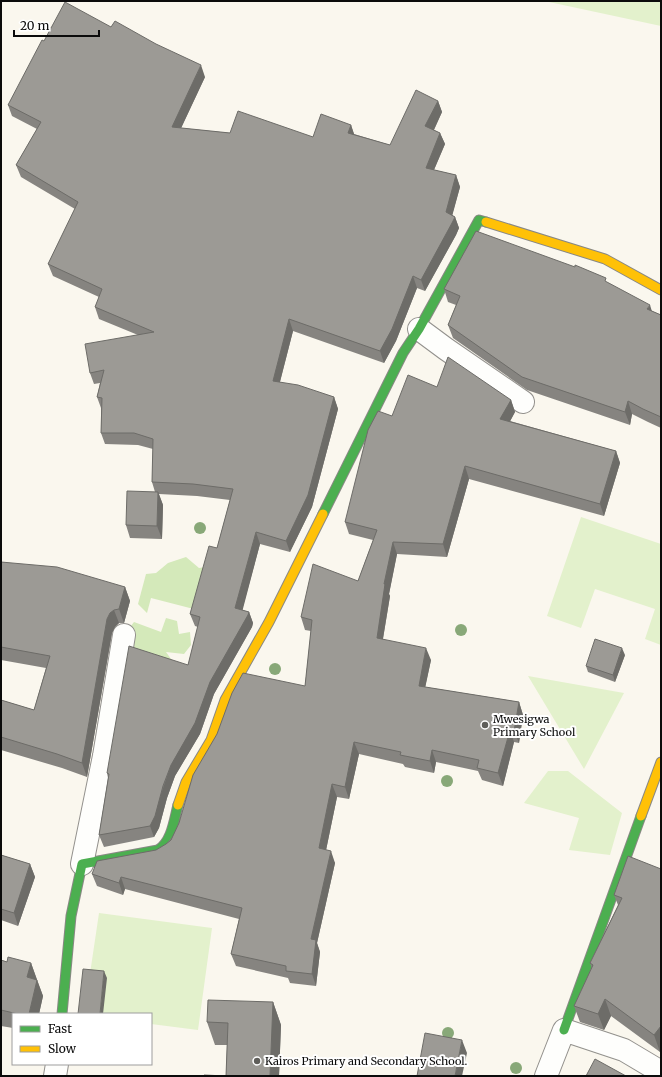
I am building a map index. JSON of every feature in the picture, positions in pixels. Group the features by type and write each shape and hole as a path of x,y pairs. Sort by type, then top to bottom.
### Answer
{"street":[{"path":"82,864 158,850 164,846 186,782 211,740 225,700 269,622 403,353 419,329 479,220 605,259 661,290"},
{"path":"419,329 523,402"},
{"path":"62,1013 72,909 104,756 124,635"},
{"path":"546,1076 661,762"},
{"path":"564,1030 624,1050 661,1072"},
{"path":"55,1076 57,1065"}],"green space":[{"path":"546,1 661,1 661,26 549,2"},
{"path":"581,517 661,544 661,645 645,639 655,609 595,589 581,628 547,616"},
{"path":"186,557 199,568 211,566 217,615 151,598 147,613 138,604 146,574 156,573 168,563"},
{"path":"166,618 177,621 179,634 190,632 191,645 184,654 166,652 171,659 169,669 133,659 124,635 134,622 161,632"},
{"path":"528,676 624,693 584,769"},
{"path":"548,771 568,771 622,813 610,855 569,850 579,818 524,803"},
{"path":"99,913 212,928 198,1030 152,1024 152,1013 84,1013"}],"building":[{"path":"65,2 111,27 115,21 156,44 201,65 172,127 230,133 238,111 313,137 321,114 351,125 348,133 390,145 416,90 438,101 425,126 440,133 426,168 456,175 446,212 455,217 421,280 413,276 392,329 380,351 289,319 273,381 298,385 334,397 308,495 286,541 256,532 235,608 249,612 248,615 210,682 195,723 171,765 163,786 155,816 150,826 99,835 109,774 107,773 129,646 188,665 200,617 190,614 209,546 217,548 233,489 193,484 152,482 153,439 134,433 101,433 102,398 97,397 104,370 90,373 85,344 154,332 95,307 102,289 48,264 78,202 16,165 41,122 8,105 42,40 44,41"},
{"path":"476,231 575,267 575,265 606,278 605,281 650,305 647,309 661,315 661,417 628,401 625,412 522,377 448,325 460,296 444,289"},
{"path":"448,357 511,400 500,419 616,451 600,504 465,466 443,544 393,542 384,584 377,638 426,648 419,686 519,702 514,731 510,730 498,773 477,768 479,760 432,750 430,761 400,755 401,752 354,742 345,787 332,784 319,848 331,851 311,939 316,940 312,974 286,971 286,966 231,954 242,908 121,877 119,883 92,874 97,861 156,850 171,840 179,823 193,775 217,734 232,693 243,673 305,686 312,620 301,617 313,564 358,581 377,530 345,522 368,430 378,411 392,416 408,375 437,387"},
{"path":"127,491 158,492 157,526 126,525"},
{"path":"1,562 57,567 125,587 119,609 110,613 107,619 82,763 1,737 1,700 34,710 50,656 1,647"},
{"path":"595,639 622,648 613,675 586,666"},
{"path":"1,855 30,864 14,913 1,909"},
{"path":"628,856 661,869 661,1026 654,1035 605,999 598,1014 574,1006 593,965 590,963 622,898 614,895"},
{"path":"8,957 31,963 27,977 37,980 29,1013 14,1013 1,1010 1,960 7,962"},
{"path":"83,969 104,971 100,1013 78,1013"},
{"path":"208,1000 273,1002 270,1076 226,1076 228,1023 207,1022"},
{"path":"425,1033 462,1040 455,1076 417,1076"},
{"path":"595,1059 626,1076 586,1076"},
{"path":"204,1075 226,1076 204,1076"}],"traffic: fast":[{"path":"323,514 403,353 419,329 479,220 486,222"},
{"path":"62,1013 71,916 82,864 158,850 163,846 169,836 178,805"},
{"path":"564,1030 641,816"}],"traffic: slow":[{"path":"486,222 605,259 661,290"},
{"path":"178,805 186,782 211,740 225,700 269,622 323,514"},
{"path":"641,816 661,762"}],"place":[{"name":"Mwesigwa Primary School","path":"485,725"},
{"name":"Kairos Primary and Secondary School.","path":"257,1061"}]}
